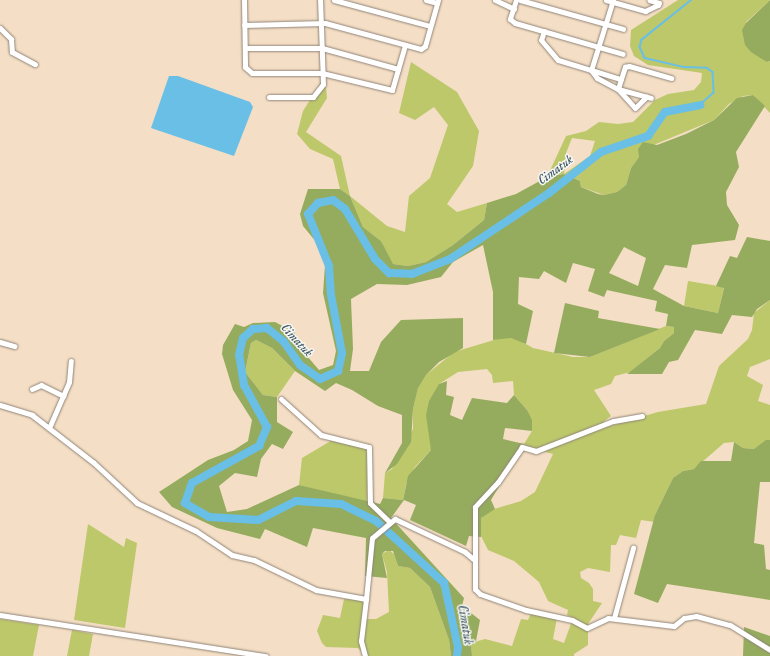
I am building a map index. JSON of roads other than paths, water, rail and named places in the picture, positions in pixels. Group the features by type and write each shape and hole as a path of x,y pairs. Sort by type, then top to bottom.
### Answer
{"street":[{"path":"244,0 245,67 252,73 322,73 389,90 393,88 405,44"},
{"path":"269,97 313,97 322,84 320,0"},
{"path":"334,0 430,26"},
{"path":"244,25 321,23 423,48 437,2 426,0"},
{"path":"496,0 514,9"},
{"path":"516,0 510,19 515,23 623,54"},
{"path":"520,0 623,29"},
{"path":"606,0 645,11 658,5 659,2 649,0"},
{"path":"590,70 612,1"},
{"path":"0,28 11,39 12,52 35,64"},
{"path":"544,31 542,40 558,60 621,79"},
{"path":"245,48 322,48 398,69"},
{"path":"618,89 625,67 629,66 671,78"},
{"path":"590,70 597,78 618,89 649,97 635,108 618,89"},
{"path":"0,342 14,346"},
{"path":"49,428 69,382 71,361"},
{"path":"32,389 41,385 64,396"},
{"path":"281,399 321,435 370,447 370,503 388,523"},
{"path":"0,405 24,410 94,463 132,500 196,531 228,554 254,560 316,590 366,599"},
{"path":"642,416 613,421 536,451 522,447 498,482 475,507 475,590 480,594 526,610 572,620 587,628 603,620 614,618 668,627 674,626 684,618 696,616 730,625 770,650"},
{"path":"365,656 361,641 374,535 388,523 398,520 465,552 474,560"},
{"path":"614,618 633,548"},
{"path":"0,615 266,656"}],"water":[{"path":"169,76 178,76 250,102 253,107 234,156 151,128"}],"waterway":[{"path":"692,0 642,40 640,47 645,58 683,67 707,68 713,72 714,93 700,105"},
{"name":"Cimatuk","path":"457,656 458,647 444,583 376,521 341,504 296,501 258,520 209,517 185,503 192,483 259,446 267,427 244,385 239,355 243,338 253,329 267,328 284,342 300,365 320,379 338,371 342,353 331,295 329,266 308,214 318,203 333,200 345,209 375,259 389,273 412,274 450,259 549,193 601,152 648,136 665,112 700,105"}]}
